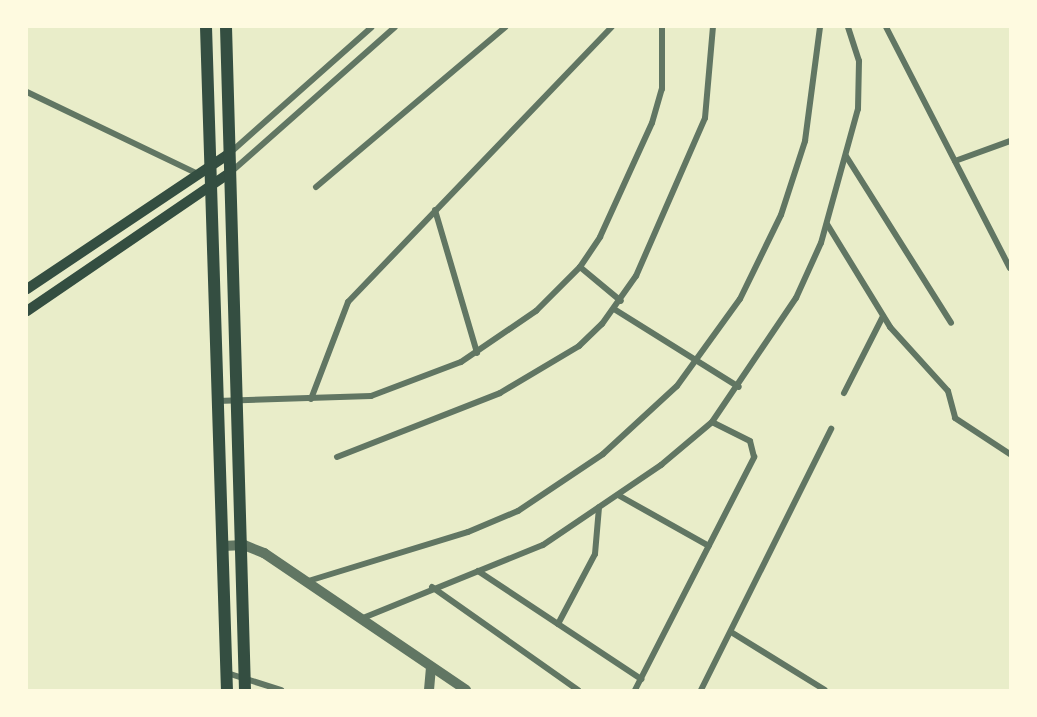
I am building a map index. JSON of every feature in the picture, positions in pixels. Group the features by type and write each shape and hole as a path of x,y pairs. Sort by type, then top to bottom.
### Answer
{"main road":[{"path":"206,27 203,171 209,188 227,690"},
{"path":"226,27 244,545 246,690"},
{"path":"207,62 227,60"},
{"path":"27,289 230,153"},
{"path":"27,311 231,172"}],"street":[{"path":"230,153 372,27"},
{"path":"231,172 395,27"},
{"path":"316,187 505,27"},
{"path":"311,399 341,312 435,210 612,27"},
{"path":"217,402 371,396 477,353 536,311 580,267 600,237 658,106 662,27"},
{"path":"337,457 500,393 579,346 621,301 705,118 713,27"},
{"path":"304,582 468,532 518,511 603,454 697,361 740,298 781,215 805,141 819,27"},
{"path":"363,618 432,587 543,545 618,495 712,422 739,387 796,297 827,224 846,156 861,83 848,27"},
{"path":"886,27 1010,268"},
{"path":"27,92 203,171"},
{"path":"955,161 1010,141"},
{"path":"846,156 951,323"},
{"path":"435,210 477,353"},
{"path":"827,224 883,316 948,391 955,418 1010,454"},
{"path":"580,267 621,301"},
{"path":"614,309 739,387"},
{"path":"844,393 883,316"},
{"path":"635,690 756,450 750,441 712,422"},
{"path":"701,690 831,429"},
{"path":"618,495 709,546"},
{"path":"558,624 595,554 599,507"},
{"path":"223,546 244,545 363,618 431,668 466,690"},
{"path":"478,571 641,679"},
{"path":"432,587 578,690"},
{"path":"731,632 825,690"},
{"path":"429,690 431,668"},
{"path":"226,673 245,675 281,690"}]}
